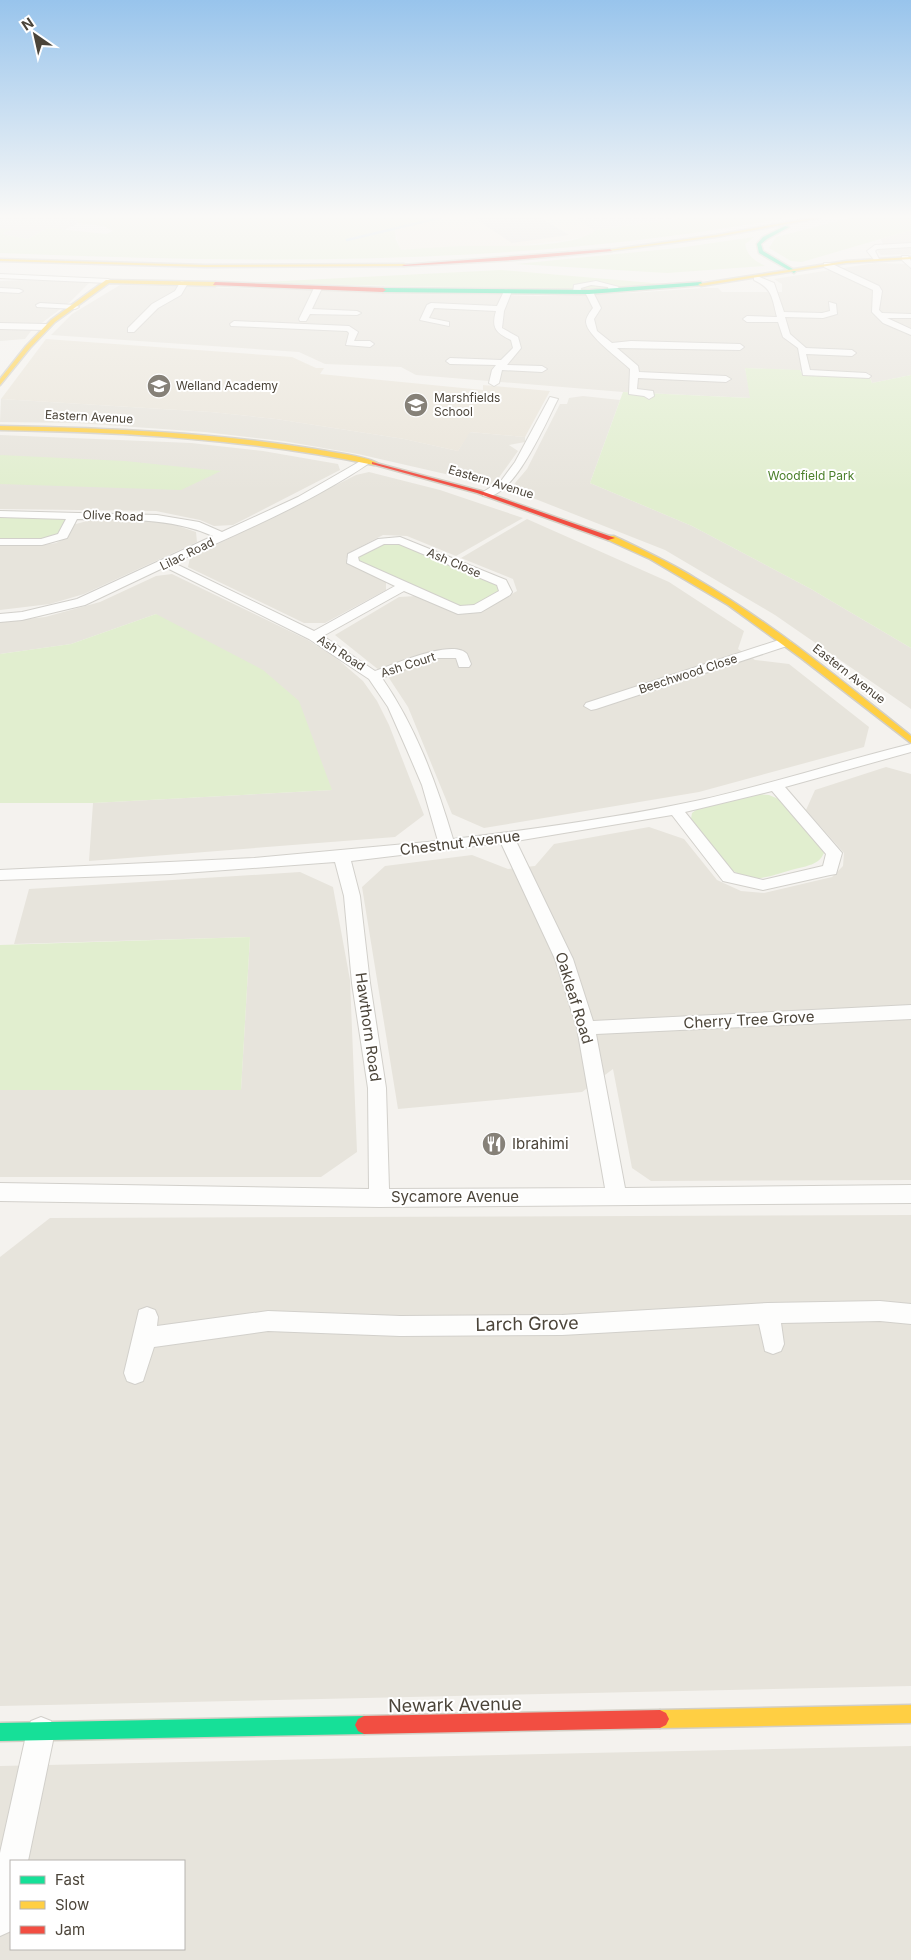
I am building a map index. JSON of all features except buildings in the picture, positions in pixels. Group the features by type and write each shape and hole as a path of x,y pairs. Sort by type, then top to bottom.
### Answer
{"main road":[{"path":"0,383 46,327 69,309"},
{"name":"Eastern Avenue","path":"0,428 194,437 317,452 364,462 487,494 603,534 691,577 785,642 911,740"},
{"name":"Newark Avenue","path":"0,1732 911,1714"}],"street":[{"path":"131,330 152,309"},
{"path":"429,309 424,320 446,324"},
{"path":"494,383 498,370 517,348 514,339 499,329 500,309"},
{"path":"596,309 590,317 589,325 594,332 635,368 632,392 650,393 649,396"},
{"path":"778,309 786,335 802,347 804,351"},
{"path":"747,319 823,316 834,312 833,309"},
{"path":"875,309 887,321 911,332"},
{"path":"298,327 308,311 357,313"},
{"path":"882,315 911,316"},
{"path":"234,324 349,329 354,332 349,343 370,344"},
{"path":"0,326 46,327"},
{"path":"612,346 631,344 740,347"},
{"path":"804,351 852,352"},
{"path":"804,351 802,355 806,373 866,376"},
{"path":"450,361 542,369"},
{"path":"635,375 726,379"},
{"path":"487,494 505,483 520,462 552,398"},
{"name":"Lilac Road","path":"0,618 22,616 82,602 167,564 302,499 337,480 364,462"},
{"name":"Olive Road","path":"0,514 166,518 195,524 222,536"},
{"path":"0,542 42,542 63,536 73,515"},
{"name":"Ash Close","path":"382,540 400,540 502,583 506,592 477,609 458,610 404,586 353,563 352,556 382,540"},
{"name":"Ash Road","path":"167,564 314,636 374,676 395,707 414,750 429,785 447,845"},
{"path":"314,636 404,586"},
{"name":"Beechwood Close","path":"590,706 785,642"},
{"name":"Ash Court","path":"374,676 434,654 461,654 464,664"},
{"name":"Chestnut Avenue","path":"0,874 138,872 342,858 507,839 675,809 776,786 911,748"},
{"path":"675,809 729,877 764,884 830,870 834,853 776,786"},
{"name":"Oakleaf Road","path":"507,839 564,959 586,1028 617,1197"},
{"name":"Hawthorn Road","path":"342,858 352,896 361,983 376,1088 379,1198"},
{"name":"Cherry Tree Grove","path":"586,1028 911,1012"},
{"name":"Sycamore Avenue","path":"0,1192 379,1198 911,1194"},
{"name":"Larch Grove","path":"135,1372 146,1328 268,1321 400,1326 562,1325 768,1313 880,1311 911,1314"},
{"path":"768,1313 774,1344"},
{"path":"13,1860 41,1730"},
{"path":"0,1921 10,1873"}],"shaded area":[{"path":"0,309 60,309 31,331 25,339 0,341"},
{"path":"80,309 911,309 911,375 872,383 869,373 745,368 751,398 623,392 416,375 401,367 325,364 299,352 51,335 72,314"},
{"path":"46,339 292,357 316,368 324,368 320,374 483,390 483,385 550,391 525,437 470,432 458,451 404,439 276,419 211,412 1,399"},
{"path":"583,396 620,400 590,483 692,526 811,589 911,648 911,709 775,615 665,550 510,489 527,469 560,404 567,404 569,398"},
{"path":"1,399 211,412 276,419 404,439 458,451 469,432 525,437 525,442 509,445 518,451 495,483 489,484 358,454 283,441 205,432 77,423 0,422"},
{"path":"0,435 191,443 263,451 338,464 340,470 233,525 214,526 200,520 156,511 0,509"},
{"path":"369,472 440,490 523,518 456,556 407,536 383,535 350,552 346,559 353,566 386,581 386,590 325,623 304,623 188,567 190,558 356,475"},
{"path":"527,519 669,582 744,631 738,649 755,660 789,664 869,727 864,747 699,792 484,828 452,814 408,707 389,678 335,635 399,597 416,596 457,612 478,613 517,591 513,579 461,558"},
{"path":"91,520 145,520 172,524 196,532 197,542 84,594 50,604 0,610 0,545 43,545 56,543 68,537 72,525"},
{"path":"172,574 308,640 335,657 363,681 377,701 389,725 424,815 395,837 89,861 93,803 332,790 156,614 71,644 0,654 0,622 45,617 100,602 156,576"},
{"path":"886,767 911,774 911,1180 651,1181 632,1168 613,1069 582,1092 398,1109 362,887 385,866 472,855 508,869 535,866 554,844 649,827 684,839 717,880 741,891 764,893 832,877 843,866 844,853 806,810 815,790"},
{"path":"300,872 333,887 350,980 357,1152 321,1177 0,1177 0,1090 241,1090 250,937 14,944 29,889"},
{"path":"911,1215 911,1686 0,1706 0,1257 50,1218"},
{"path":"911,1746 911,1960 0,1960 0,1766"}],"green space":[{"name":"Woodfield Park","path":"745,368 800,370 802,374 870,378 872,383 911,375 911,648 811,589 692,526 590,483 623,392 750,398"},
{"path":"0,455 125,461 221,471 181,490 0,484"},
{"path":"0,517 62,517 66,520 58,535 41,539 0,538"},
{"path":"384,543 398,543 498,584 500,592 474,607 459,607 357,562 355,556"},
{"path":"156,614 263,670 299,701 332,790 93,803 0,803 0,654 71,644"},
{"path":"757,794 769,795 781,800 822,849 824,853 816,863 771,876 757,878 735,872 718,857 691,819 692,813 700,807"},
{"path":"250,937 241,1090 0,1090 0,945"}],"traffic: fast":[{"path":"0,1732 364,1725"}],"traffic: slow":[{"path":"0,383 28,347 53,321 69,309"},
{"path":"0,428 94,430 235,440 282,446 374,463"},
{"path":"611,538 652,557 730,603 804,656 911,740"},
{"path":"660,1719 911,1714"}],"traffic: jam":[{"path":"374,463 479,492 611,538"},
{"path":"364,1725 660,1719"}],"place":[{"name":"Welland Academy","path":"159,386"},
{"name":"Marshfields School","path":"416,405"},
{"name":"Ibrahimi","path":"494,1144"}]}
